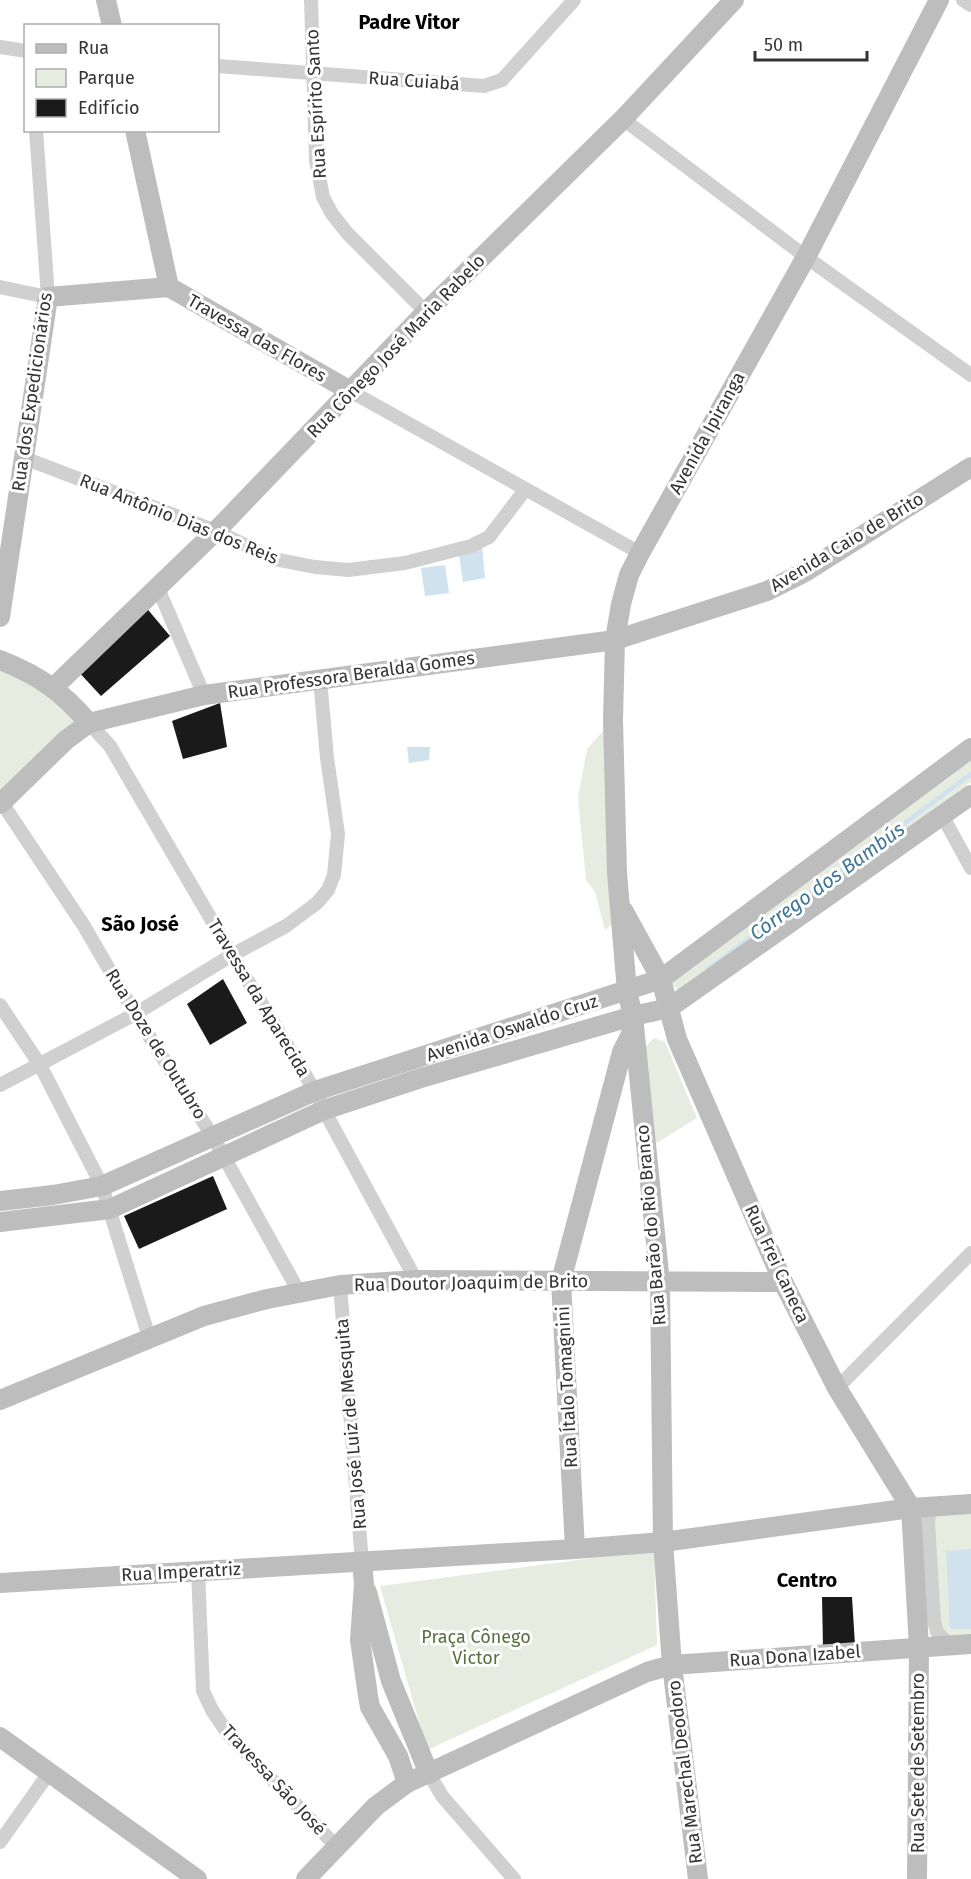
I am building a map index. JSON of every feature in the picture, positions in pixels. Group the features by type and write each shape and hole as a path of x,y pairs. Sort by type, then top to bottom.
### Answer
{"street":[{"path":"106,0 112,24"},
{"name":"Rua Espírito Santo","path":"311,0 316,160 323,197 332,214 348,234 426,312"},
{"name":"Rua Cuiabá","path":"219,66 484,86 502,80 574,0"},
{"name":"Rua Cônego José Maria Rabelo","path":"54,687 216,531 352,392 426,312 622,119 734,0"},
{"name":"Avenida Ipiranga","path":"633,1022 627,991 619,903 613,720 615,640 629,575 806,256 939,0"},
{"path":"963,0 971,5"},
{"path":"0,47 24,51"},
{"path":"622,119 971,375"},
{"name":"Rua dos Expedicionários","path":"0,617 48,297 36,132"},
{"path":"135,132 169,287"},
{"path":"0,287 48,297"},
{"name":"Travessa das Flores","path":"48,297 169,287 640,553"},
{"name":"Rua Antônio Dias dos Reis","path":"24,458 216,531 274,559 315,567 348,570 405,563 471,546 489,537 525,490"},
{"name":"Avenida Caio de Brito","path":"615,640 766,591 804,572 971,467"},
{"path":"157,586 204,694"},
{"name":"Rua Professora Beralda Gomes","path":"89,723 204,694 615,640"},
{"path":"0,660 24,669 54,687 89,723 66,740 0,802"},
{"path":"0,1085 135,1014 232,955 286,926 317,903 328,890 334,875 338,834 327,758 320,679"},
{"name":"Travessa da Aparecida","path":"89,723 110,746 232,955 315,1091 416,1280"},
{"name":"Avenida Oswaldo Cruz","path":"0,1201 53,1196 102,1186 315,1091 661,979 971,748"},
{"name":"Avenida Oswaldo Cruz","path":"0,1222 110,1209 324,1110 421,1078 633,1022 669,1008 943,817 971,795"},
{"name":"Rua Doze de Outubro","path":"0,802 84,926 135,1014 213,1137 299,1292"},
{"path":"943,817 971,868"},
{"name":"Avenida Ipiranga","path":"619,903 661,979"},
{"name":"Rua Frei Caneca","path":"661,979 677,1039 783,1282 837,1388 921,1507"},
{"path":"0,1005 40,1065 102,1186 149,1337"},
{"name":"Rua Ítalo Tomagnini","path":"575,1549 561,1281 628,1051 633,1022"},
{"name":"Rua Barão do Rio Branco","path":"628,1051 660,1283 663,1542"},
{"path":"837,1388 971,1253"},
{"name":"Rua Doutor Joaquim de Brito","path":"0,1400 204,1316 299,1292 340,1285 416,1280 783,1282"},
{"name":"Rua José Luiz de Mesquita","path":"340,1285 362,1563"},
{"path":"407,1782 396,1752 370,1707 360,1640 364,1584 362,1563 663,1542 921,1507 971,1504"},
{"path":"921,1507 928,1522 934,1621 937,1632 949,1645"},
{"name":"Rua Sete de Setembro","path":"917,1879 921,1507"},
{"path":"306,1879 376,1806 407,1782 429,1774 646,1672 672,1665 663,1542"},
{"name":"Rua Imperatriz","path":"0,1582 362,1563"},
{"name":"Travessa São José","path":"198,1570 203,1691 212,1710 228,1734 336,1846"},
{"path":"364,1584 391,1681 429,1774 442,1796 513,1879"},
{"name":"Rua Dona Izabel","path":"672,1665 971,1644"},
{"name":"Rua Marechal Deodoro","path":"672,1665 698,1879"},
{"path":"0,1737 197,1879"},
{"path":"0,1842 49,1773"}],"green space":[{"path":"0,667 21,673 82,722 0,792"},
{"path":"613,720 613,908 611,925 605,930 595,892 586,880 578,797 587,749"},
{"path":"971,759 971,782 681,996 670,980"},
{"path":"654,1038 665,1042 697,1118 650,1147 642,1050"},
{"path":"938,1510 971,1510 971,1636 948,1637 937,1624 931,1524"},
{"name":"Praça Cônego Victor","path":"654,1550 657,1645 427,1750 380,1586"}],"water":[{"path":"482,546 485,578 463,582 459,555"},
{"path":"445,565 449,593 425,596 421,568"},
{"path":"407,747 430,747 429,760 409,763"},
{"path":"971,1549 971,1629 950,1629 946,1551"}],"building":[{"path":"144,605 170,636 101,696 76,669"},
{"path":"220,703 227,747 183,759 172,721"},
{"path":"223,979 247,1023 210,1045 187,1004"},
{"path":"213,1176 227,1209 139,1249 124,1216"},
{"path":"822,1597 852,1597 855,1645 823,1647"}],"waterway":[{"name":"Córrego dos Bambús","path":"708,969 971,774"}],"district":[{"name":"Padre Vitor","path":"409,22"},
{"name":"São José","path":"140,924"},
{"name":"Centro","path":"807,1580"}]}
